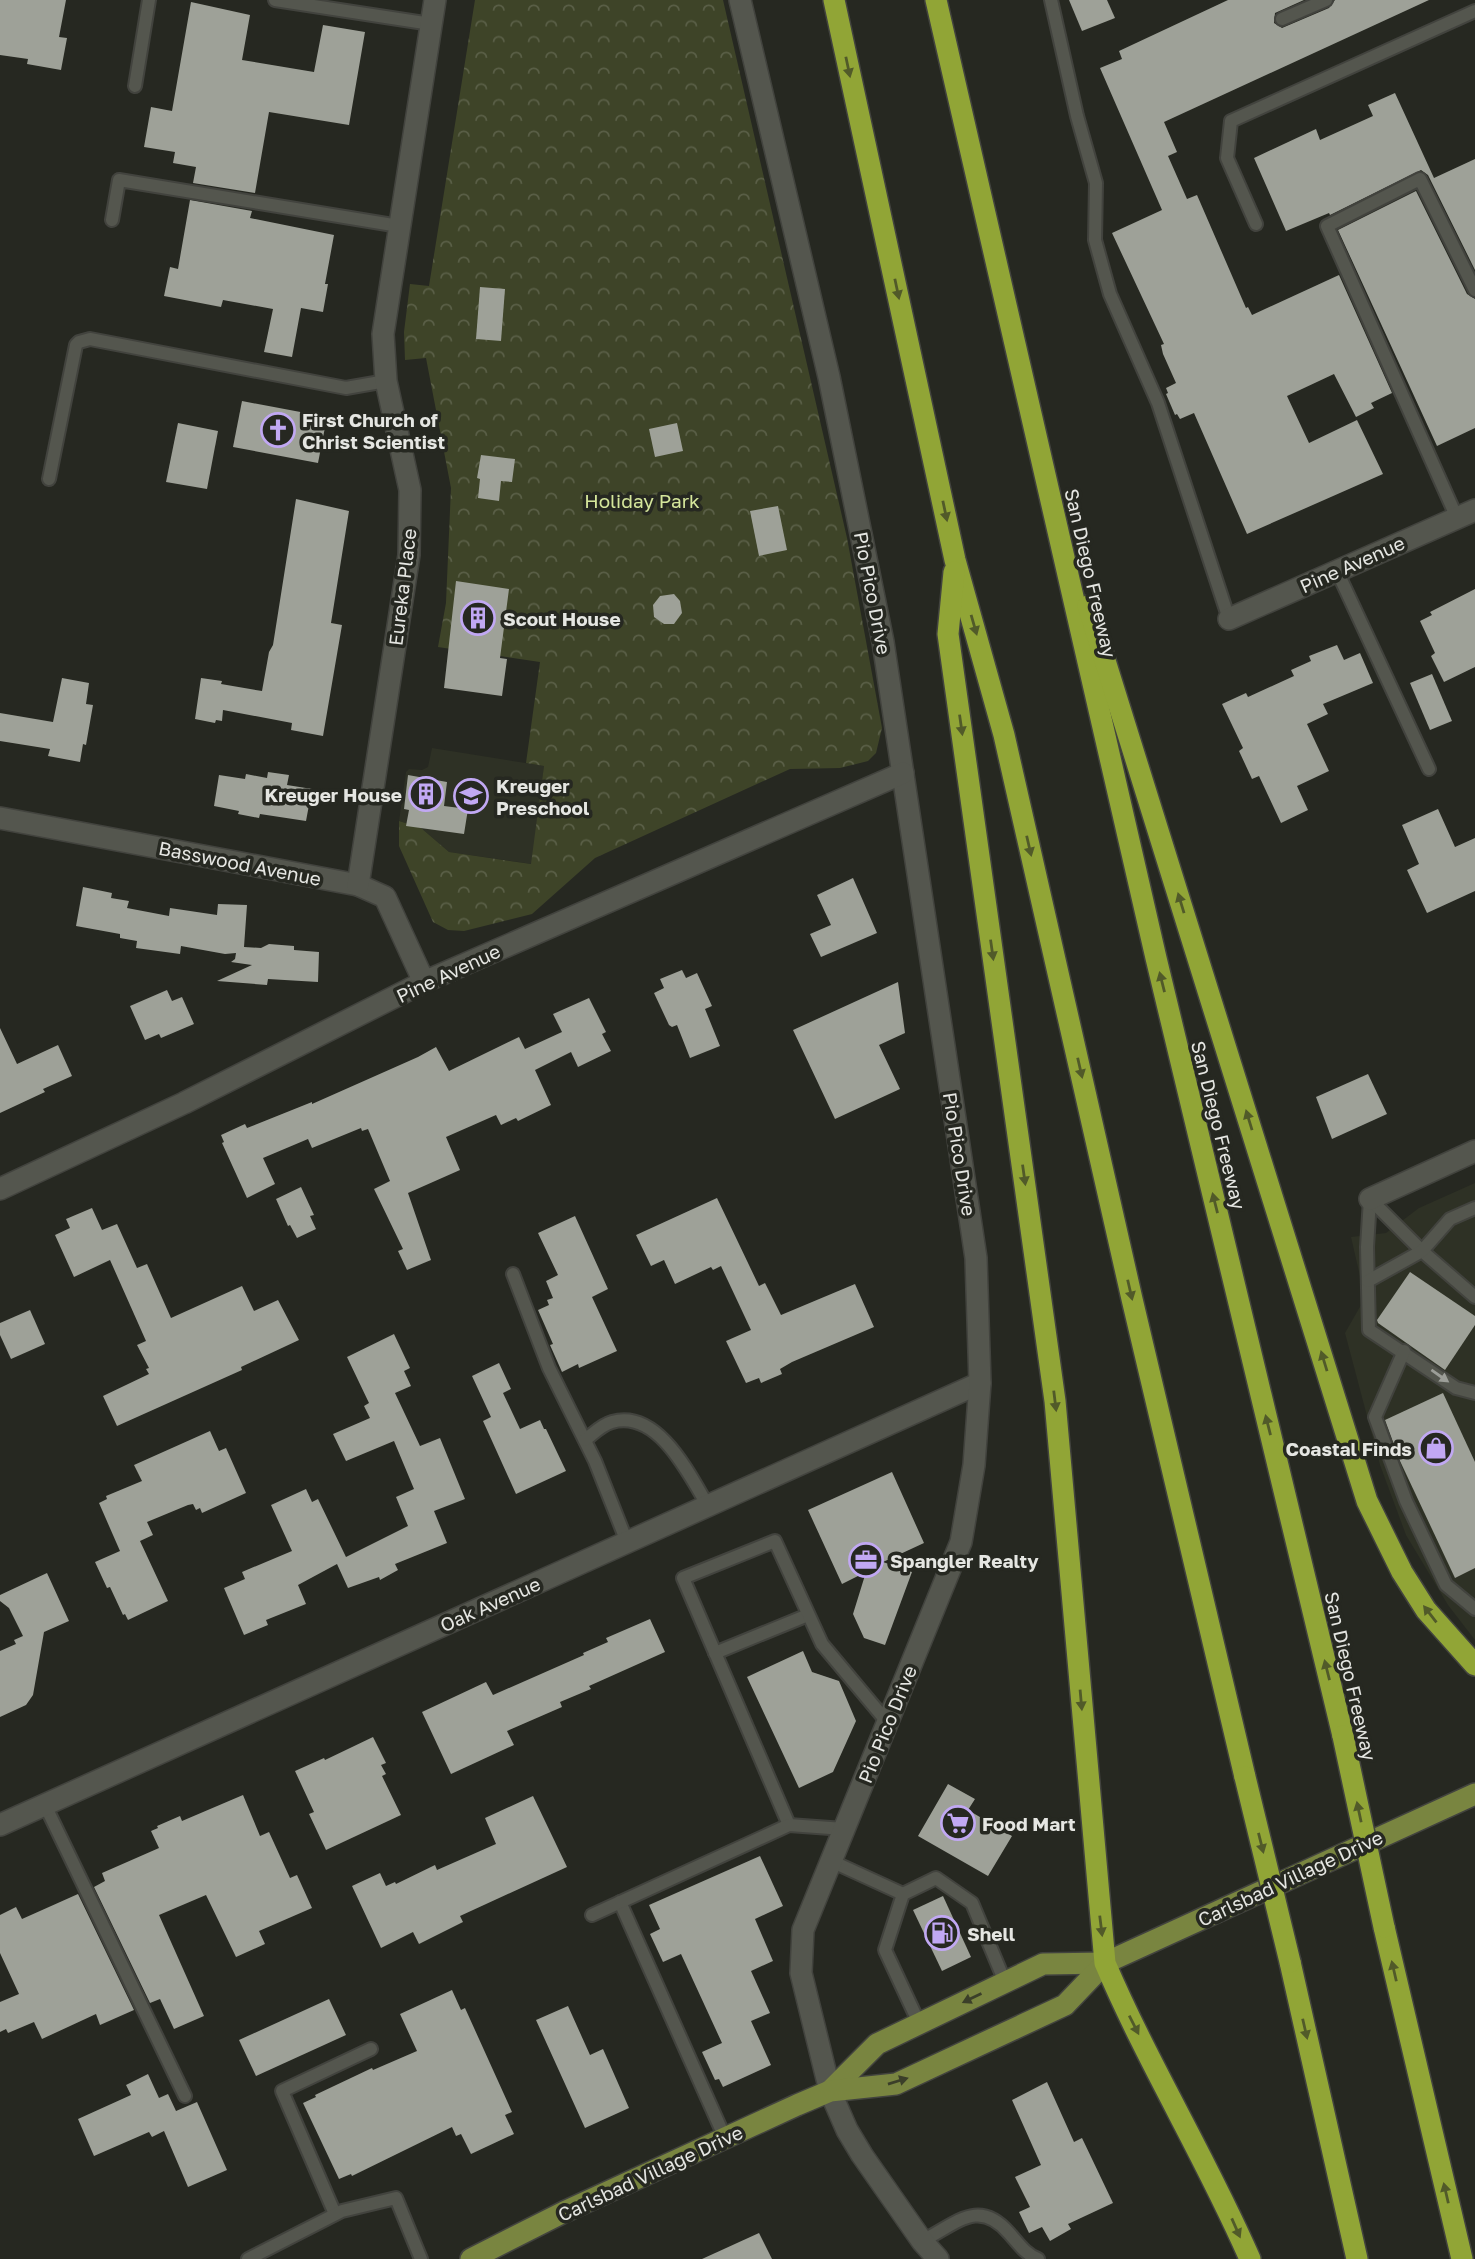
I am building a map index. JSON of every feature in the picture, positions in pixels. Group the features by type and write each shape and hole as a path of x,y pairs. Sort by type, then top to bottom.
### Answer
{"highway":[{"path":"834,0 955,559 1004,735 1132,1299 1290,1962 1357,2259"},
{"name":"San Diego Freeway","path":"936,0 1156,958 1343,1736 1384,1927 1462,2259"},
{"path":"1041,454 1367,1501 1402,1572 1426,1610 1475,1665"},
{"path":"955,559 948,634 1055,1401 1105,1963 1123,2004 1228,2209 1250,2259"}],"main road":[{"name":"Carlsbad Village Drive","path":"471,2259 564,2212 830,2091 896,2084 1065,2005 1105,1963 1475,1794"},
{"name":"Carlsbad Village Drive","path":"830,2091 877,2044 1043,1964 1105,1963"}],"street":[{"name":"Eureka Place","path":"358,885 410,555 410,490 386,381 383,334 431,24 432,0"},
{"name":"Pio Pico Drive","path":"740,0 829,377 883,642 976,1258 980,1382 974,1465 961,1542 803,1930 801,1973 830,2091 847,2130 922,2241 938,2259"},
{"name":"Pine Avenue","path":"1229,619 1466,514"},
{"name":"Pine Avenue","path":"0,1189 184,1104 424,982 903,774"},
{"name":"Basswood Avenue","path":"0,818 358,885 385,897 424,982"},
{"path":"1370,1199 1475,1152"},
{"name":"Oak Avenue","path":"0,1825 253,1708 366,1661 980,1382"}],"lane":[{"path":"135,86 149,0"},
{"path":"275,0 431,24"},
{"path":"1051,0 1077,116 1096,183 1095,240 1110,294 1158,403 1229,619"},
{"path":"1282,19 1326,0"},
{"path":"1256,224 1227,158 1231,121 1475,11"},
{"path":"1466,514 1327,226 1420,179 1475,290"},
{"path":"112,220 119,180 399,226"},
{"path":"49,479 76,345 85,340 346,388 386,381"},
{"path":"1337,571 1429,769"},
{"path":"1370,1199 1422,1251 1475,1297"},
{"path":"1370,1199 1369,1330 1457,1388 1475,1393"},
{"path":"1368,1281 1422,1251 1450,1219 1475,1208"},
{"path":"513,1274 549,1367 585,1440 627,1542"},
{"path":"1404,1351 1375,1417 1406,1501 1446,1585 1475,1609"},
{"path":"585,1440 614,1421 635,1423 657,1431 677,1456 708,1506"},
{"path":"789,1825 683,1578 775,1541 822,1644 888,1723"},
{"path":"715,1653 808,1615"},
{"path":"45,1805 185,2096"},
{"path":"592,1914 789,1825 844,1829"},
{"path":"831,1861 902,1894"},
{"path":"919,2023 885,1950 902,1894 936,1878 972,1903 1005,1982"},
{"path":"620,1902 725,2138"},
{"path":"335,2214 282,2091 371,2049"},
{"path":"248,2259 335,2214 396,2198 421,2259"},
{"path":"922,2241 966,2215 979,2215 992,2218 1002,2225 1027,2253 1038,2259"}],"shaded area":[{"name":"Kreuger Preschool","path":"432,748 544,766 532,864 449,852 421,828 399,821 406,772 409,769 422,770 428,767"},
{"path":"1475,1183 1475,1640 1448,1605 1406,1535 1380,1465 1345,1333 1365,1298 1351,1237 1386,1233 1419,1208"}],"green space":[{"name":"Holiday Park","path":"475,0 723,0 847,538 882,728 876,753 868,761 840,768 790,769 595,858 532,914 464,931 448,930 433,922 399,846 399,821 421,828 449,852 531,864 544,766 526,763 540,662 438,647 446,603 451,488 426,358 405,360 404,332 410,284 429,286"}],"building":[{"path":"0,0 66,0 59,37 67,38 61,70 27,64 28,59 0,55"},
{"path":"1069,0 1107,0 1115,18 1082,31"},
{"path":"1228,0 1304,0 1275,13 1274,23 1282,28 1329,8 1335,0 1429,0 1164,122 1177,152 1168,156 1187,199 1197,195 1246,308 1248,307 1252,315 1339,275 1392,393 1371,403 1374,408 1356,417 1334,374 1287,396 1309,443 1357,420 1383,474 1247,534 1194,413 1180,419 1175,415 1166,388 1176,383 1163,354 1161,345 1164,344 1112,233 1162,210 1100,68 1122,59 1119,51"},
{"path":"191,2 250,15 242,60 314,72 323,25 365,32 349,125 269,112 255,193 193,183 196,167 173,163 175,152 144,147 151,107 172,111"},
{"path":"1395,93 1434,178 1475,159 1475,270 1428,175 1421,170 1330,215 1329,213 1286,231 1254,158 1316,129 1320,140 1373,116 1368,105"},
{"path":"1416,191 1467,294 1475,299 1475,428 1437,446 1338,230"},
{"path":"190,200 252,211 250,218 334,235 323,312 301,308 292,357 264,352 273,309 223,300 221,307 164,296 170,267 178,269"},
{"path":"480,287 505,289 501,341 476,339"},
{"path":"242,401 327,417 318,463 233,447"},
{"path":"178,423 218,431 207,489 166,482"},
{"path":"677,423 683,451 655,457 649,429"},
{"path":"481,455 515,459 512,482 501,481 499,501 478,498 480,479 477,478"},
{"path":"296,499 349,511 331,623 342,625 323,736 291,730 292,723 223,710 222,721 216,720 215,723 195,719 201,678 262,691 269,652 273,645"},
{"path":"778,506 787,550 759,556 750,511"},
{"path":"456,581 509,589 500,658 507,659 502,696 444,688"},
{"path":"1475,589 1475,667 1444,682 1431,656 1435,653 1420,621 1432,615 1430,612"},
{"path":"674,594 680,601 682,613 674,624 664,624 654,617 653,605 660,596"},
{"path":"1337,645 1344,660 1360,653 1373,683 1323,704 1328,714 1307,724 1329,771 1297,786 1308,810 1281,823 1259,776 1252,779 1239,751 1243,748 1222,704 1246,693 1248,697 1294,676 1291,670 1311,661 1309,656"},
{"path":"1432,674 1452,721 1430,730 1410,683"},
{"path":"62,678 89,683 86,704 93,705 80,762 48,756 50,749 0,741 0,713 53,722"},
{"path":"268,772 289,775 287,785 312,789 306,821 260,814 259,818 214,806 219,775 245,779 246,774 267,778"},
{"name":"Kreuger House","path":"408,775 447,782 444,806 468,809 464,834 406,826 409,810 404,809"},
{"path":"1438,809 1455,847 1475,838 1475,891 1427,913 1407,870 1419,864 1402,825"},
{"path":"853,878 877,933 821,957 810,934 831,925 817,895"},
{"path":"83,887 112,893 111,898 129,901 127,908 169,916 170,908 217,915 218,904 247,905 244,947 261,948 269,944 319,952 318,982 268,979 267,985 217,981 252,965 231,962 236,953 225,954 181,946 180,954 136,948 137,941 120,938 120,934 76,926"},
{"path":"682,970 686,978 697,973 712,1006 705,1009 720,1046 690,1058 677,1025 669,1025 654,993 664,988 660,979"},
{"path":"898,982 905,1033 879,1045 900,1089 835,1119 793,1030"},
{"path":"167,990 172,1001 182,997 194,1024 161,1038 159,1034 145,1040 130,1006"},
{"path":"589,998 606,1032 602,1034 611,1051 578,1067 571,1052 535,1070 551,1105 518,1121 516,1118 501,1125 496,1115 446,1137 460,1170 408,1193 431,1260 407,1270 398,1251 403,1249 374,1189 390,1181 368,1129 362,1131 361,1128 312,1148 308,1139 263,1158 275,1184 247,1198 222,1143 224,1142 221,1135 245,1124 247,1128 312,1104 436,1047 449,1071 519,1037 525,1049 562,1032 553,1014"},
{"path":"0,1028 17,1064 58,1045 72,1076 0,1113"},
{"path":"1368,1074 1387,1114 1332,1139 1316,1097"},
{"path":"301,1187 314,1215 310,1216 316,1229 297,1238 290,1225 288,1226 276,1199"},
{"path":"717,1198 759,1286 765,1283 781,1315 855,1284 874,1327 792,1362 780,1369 782,1374 761,1383 759,1378 746,1383 726,1341 751,1330 721,1266 713,1270 711,1267 675,1284 664,1260 651,1266 636,1235"},
{"path":"92,1208 102,1230 117,1224 137,1268 147,1264 171,1318 242,1286 254,1311 278,1300 299,1340 241,1367 242,1370 117,1426 103,1396 149,1374 146,1369 149,1368 137,1345 146,1341 110,1260 74,1277 55,1235 70,1228 66,1219"},
{"path":"575,1216 608,1289 592,1297 617,1351 579,1368 578,1364 562,1372 538,1310 549,1305 547,1300 553,1298 546,1281 558,1275 538,1233"},
{"path":"1410,1272 1475,1316 1475,1325 1445,1370 1378,1323 1377,1320"},
{"path":"30,1310 45,1344 11,1359 0,1335 0,1323"},
{"path":"394,1334 410,1368 404,1371 411,1386 395,1393 420,1446 440,1438 465,1499 434,1511 447,1543 395,1564 398,1570 380,1580 379,1577 348,1588 337,1564 298,1585 306,1604 266,1620 268,1625 244,1635 224,1588 245,1579 242,1572 292,1551 271,1505 306,1489 312,1502 318,1499 346,1557 408,1526 396,1497 414,1489 394,1441 346,1461 333,1434 370,1418 364,1406 369,1403 347,1357"},
{"path":"499,1363 511,1389 503,1393 520,1429 540,1420 566,1471 516,1494 483,1421 491,1417 472,1376"},
{"path":"1443,1393 1475,1462 1475,1568 1455,1578 1400,1461 1385,1420"},
{"path":"210,1431 219,1451 226,1448 246,1493 202,1513 200,1508 196,1510 193,1504 147,1522 153,1535 140,1541 168,1601 128,1620 110,1587 107,1588 95,1562 120,1551 99,1503 107,1499 106,1496 142,1481 134,1465"},
{"name":"Spangler Realty","path":"892,1472 924,1543 883,1562 912,1572 885,1645 864,1638 853,1614 866,1572 842,1584 808,1510"},
{"path":"47,1573 69,1621 44,1632 33,1695 26,1705 0,1717 0,1651 16,1644 14,1640 23,1636 9,1608 0,1601 0,1595"},
{"path":"650,1619 665,1652 589,1686 591,1689 560,1702 562,1707 507,1731 514,1745 451,1774 422,1712 486,1682 493,1695 584,1655 583,1653 608,1642 606,1638"},
{"path":"803,1651 812,1672 839,1681 856,1721 833,1772 799,1788 747,1677"},
{"path":"373,1737 386,1763 381,1765 386,1774 382,1776 401,1815 326,1850 309,1814 314,1812 295,1771"},
{"name":"Food Mart","path":"948,1784 975,1799 968,1810 1012,1836 988,1876 918,1836"},
{"path":"243,1795 260,1836 269,1832 290,1878 297,1875 312,1908 259,1931 265,1944 236,1957 206,1895 159,1915 204,2016 174,2029 160,1999 150,2003 94,1887 105,1881 102,1873 159,1848 151,1831 158,1828 157,1826 180,1816 182,1821"},
{"path":"533,1796 567,1867 460,1916 463,1922 419,1944 413,1932 381,1948 352,1886 380,1873 386,1886 395,1882 396,1884 435,1865 437,1870 496,1844 485,1818"},
{"path":"760,1856 783,1906 755,1919 773,1961 751,1971 770,2013 751,2021 771,2065 723,2087 719,2079 715,2080 702,2052 722,2043 681,1954 663,1962 650,1934 660,1929 649,1905"},
{"path":"78,1894 134,2010 100,2025 96,2014 42,2039 34,2022 8,2033 6,2029 0,2032 0,2002 19,1994 0,1953 0,1915 16,1907 22,1919"},
{"name":"Shell","path":"943,1896 971,1957 942,1971 913,1910"},
{"path":"452,1990 461,2010 465,2008 512,2112 505,2115 514,2134 471,2154 461,2134 456,2136 452,2127 352,2176 351,2174 339,2179 303,2103 372,2068 373,2070 417,2051 400,2014"},
{"path":"329,1999 346,2035 256,2076 239,2040"},
{"path":"568,2006 590,2055 603,2049 629,2108 585,2128 536,2020"},
{"path":"148,2074 159,2098 168,2094 176,2111 197,2102 227,2170 188,2187 164,2131 152,2137 149,2132 94,2156 78,2119 131,2095 126,2085"},
{"path":"1047,2082 1074,2142 1082,2138 1113,2203 1068,2224 1071,2229 1050,2241 1042,2227 1029,2233 1019,2212 1030,2207 1015,2177 1041,2165 1012,2100"},
{"path":"759,2233 772,2259 702,2259"}],"place":[{"name":"First Church of Christ Scientist","path":"278,430"},
{"name":"Scout House","path":"478,618"},
{"name":"Kreuger House","path":"426,794"},
{"name":"Kreuger Preschool","path":"471,796"},
{"name":"Coastal Finds","path":"1436,1448"},
{"name":"Spangler Realty","path":"866,1560"},
{"name":"Food Mart","path":"958,1823"},
{"name":"Shell","path":"942,1933"}]}
